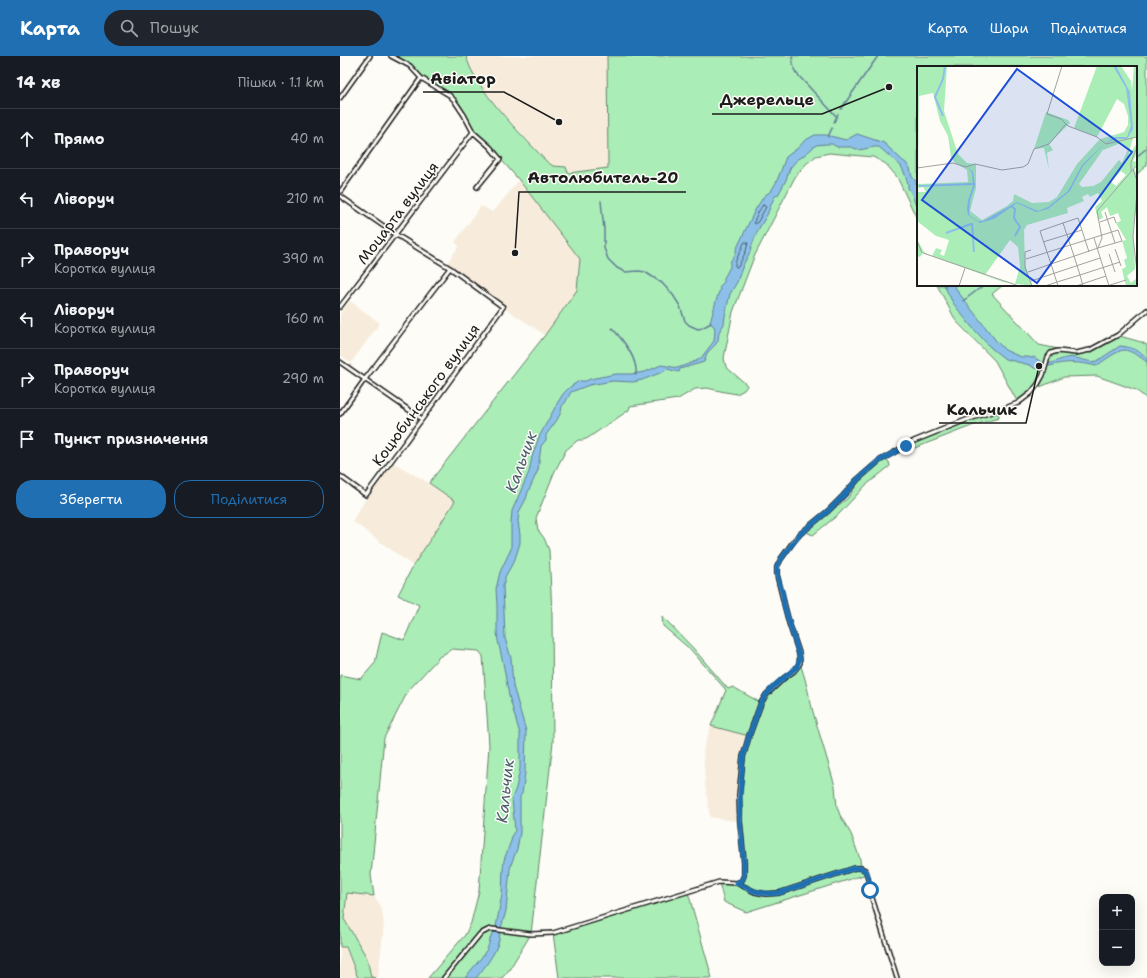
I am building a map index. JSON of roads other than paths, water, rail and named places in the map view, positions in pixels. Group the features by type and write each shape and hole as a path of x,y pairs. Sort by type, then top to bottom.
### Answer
{"street":[{"path":"340,98 370,56"},
{"path":"391,56 410,66 421,78 449,94 464,114 473,132 490,147 500,159 477,188"},
{"path":"340,192 421,78"},
{"name":"Моцарта вулиця","path":"340,307 473,132"},
{"path":"340,196 395,234 450,268 340,414"},
{"name":"Коцюбинського вулиця","path":"340,476 366,495 503,307 450,268"},
{"path":"737,883 742,880 744,875 740,822 740,795 743,757 763,699 774,686 797,667 800,658 784,605 783,595 777,575 777,567 781,559 800,534 828,511 857,480 879,461 914,441 966,420 1018,403 1035,389 1041,380 1049,355 1054,352 1063,351 1076,353 1090,350 1118,335 1147,310"},
{"path":"340,362 422,419"},
{"path":"444,978 480,934 488,930 492,929 531,934 553,933 719,882 737,883 755,892 766,894 779,893 855,868 861,868 865,870 867,874 872,898 897,978"}],"water":[{"path":"857,134 884,143 906,163 910,168 912,177 916,181 917,206 908,188 908,184 901,166 879,147 859,150 851,147 837,147 832,144 816,145 797,160 790,168 786,180 778,195 775,196 767,215 758,230 737,282 730,294 724,324 719,332 718,340 707,353 704,362 680,369 679,372 667,369 642,380 633,382 613,381 589,385 571,392 562,406 557,420 546,435 546,440 541,446 538,470 519,512 518,521 520,543 515,559 505,577 503,585 505,638 511,658 513,686 526,731 525,773 522,794 520,796 520,833 517,849 510,869 506,911 501,928 496,927 502,894 504,860 515,831 512,798 520,769 520,734 509,696 498,641 496,589 500,572 511,549 512,511 529,472 532,457 539,437 563,394 579,381 586,381 616,374 645,372 661,365 678,368 701,358 714,341 715,330 714,326 710,323 720,289 719,287 724,282 724,278 730,267 730,262 736,253 736,250 755,210 764,196 771,191 776,183 786,157 804,141 815,135 826,135 846,140"},
{"path":"944,286 955,286 997,342 1005,350 1022,357 1034,357 1044,364 1043,367 1039,369 1034,368 1030,365 1005,359 991,348 953,303"},
{"path":"1120,346 1138,351 1147,358 1147,362 1139,356 1124,350 1114,354 1096,366 1073,363 1061,363 1050,366 1047,365 1072,357 1091,362 1097,361"},
{"path":"494,932 500,933 492,957 476,978 465,978 485,953"}],"waterway":[{"path":"792,56 796,73 837,117"},
{"path":"841,109 878,56"},
{"path":"834,122 838,114"},
{"path":"828,137 832,128"},
{"path":"1137,156 1147,148"},
{"path":"601,201 604,229 604,248 608,259 617,268 625,272 645,272 662,283 673,295 680,306 685,321 689,325 698,329 711,323"},
{"path":"963,301 983,286"},
{"path":"612,328 629,350 635,362 636,375"}],"place":[{"name":"Джерельце","path":"889,87"},
{"name":"Авіатор","path":"559,122"},
{"name":"Автолюбитель-20","path":"515,253"},
{"name":"Кальчик","path":"1039,366"}]}
